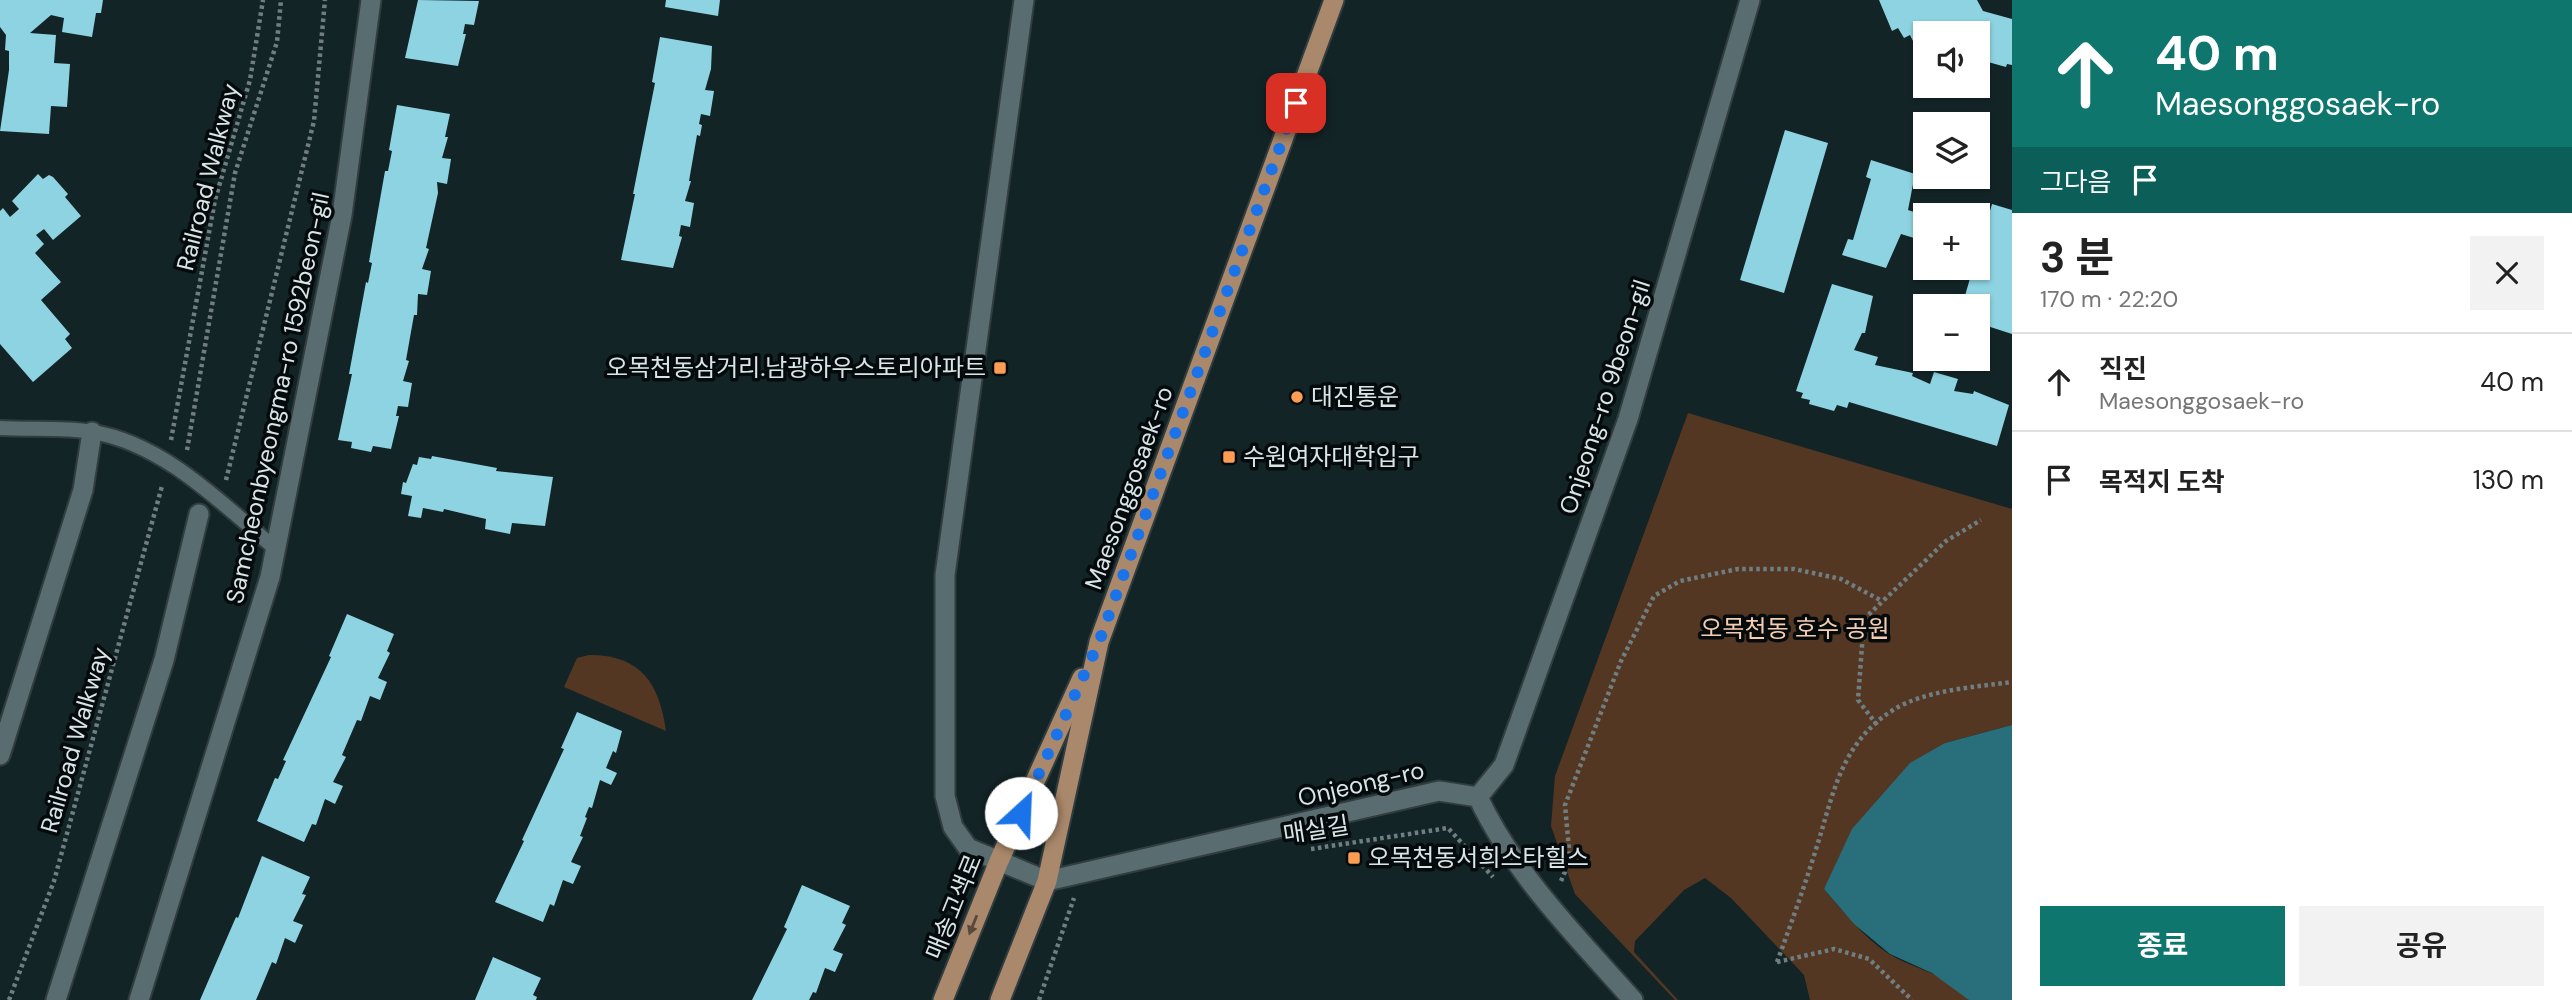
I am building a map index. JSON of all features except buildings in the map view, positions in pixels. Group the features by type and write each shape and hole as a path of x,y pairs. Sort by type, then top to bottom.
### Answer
{"main road":[{"name":"Maesonggosaek-ro","path":"1000,1000 1047,881 1099,642 1334,0"},
{"name":"매송고색로","path":"943,1000 999,861 1099,642"}],"street":[{"name":"Samcheonbyeongma-ro 1592beon-gil","path":"139,1000 270,578 342,215 371,0"},
{"path":"1024,0 945,575 945,796 953,827 968,848 1047,881"},
{"name":"Onjeong-ro 9beon-gil","path":"1478,797 1504,765 1628,419 1750,0"},
{"path":"0,755 83,490 92,432"},
{"path":"56,1000 164,660 199,514"},
{"name":"Onjeong-ro","path":"1047,881 1439,791 1478,797"},
{"path":"1478,797 1491,825 1550,906 1633,1000"}],"lane":[{"path":"0,428 92,432 132,444 183,473 276,549"}],"path":[{"name":"Railroad Walkway","path":"170,445 215,200 250,80 263,0"},
{"path":"186,457 235,173 277,43 281,0"},
{"path":"223,491 314,121 325,0"},
{"name":"Railroad Walkway","path":"9,1000 57,869 162,486"},
{"path":"1877,725 1858,700 1864,619 1946,541 1981,520"},
{"path":"1550,906 1570,860 1565,805 1621,661 1654,596 1681,581 1738,569 1794,569 1840,579 1882,601"},
{"path":"1912,1000 1869,959 1834,949 1777,962 1818,845 1836,779 1853,747 1894,710 1947,691 2012,682"},
{"name":"매실길","path":"1297,851 1448,828 1495,878"},
{"path":"1039,1000 1074,897"}],"green space":[{"name":"오목천동 호수 공원","path":"1688,413 2012,509 2012,725 1945,743 1824,889 1854,924 1880,948 1899,960 1942,978 1969,1000 1810,1000 1804,975 1731,898 1705,878 1684,890 1635,941 1634,952 1678,1000 1675,1000 1575,894 1551,826 1555,776"},
{"path":"589,655 622,660 645,675 658,699 666,731 564,687 577,658"}],"water":[{"path":"2012,725 2012,1000 1969,1000 1932,973 1890,954 1854,924 1824,889 1852,829 1910,763 1945,743"}],"place":[{"name":"오목천동삼거리.남광하우스토리아파트","path":"1000,368"},
{"name":"대진통운","path":"1297,397"},
{"name":"수원여자대학입구","path":"1229,457"},
{"name":"오목천동서희스타힐스","path":"1354,858"}],"route":[{"path":"1021,813 1099,642 1296,103"}]}
